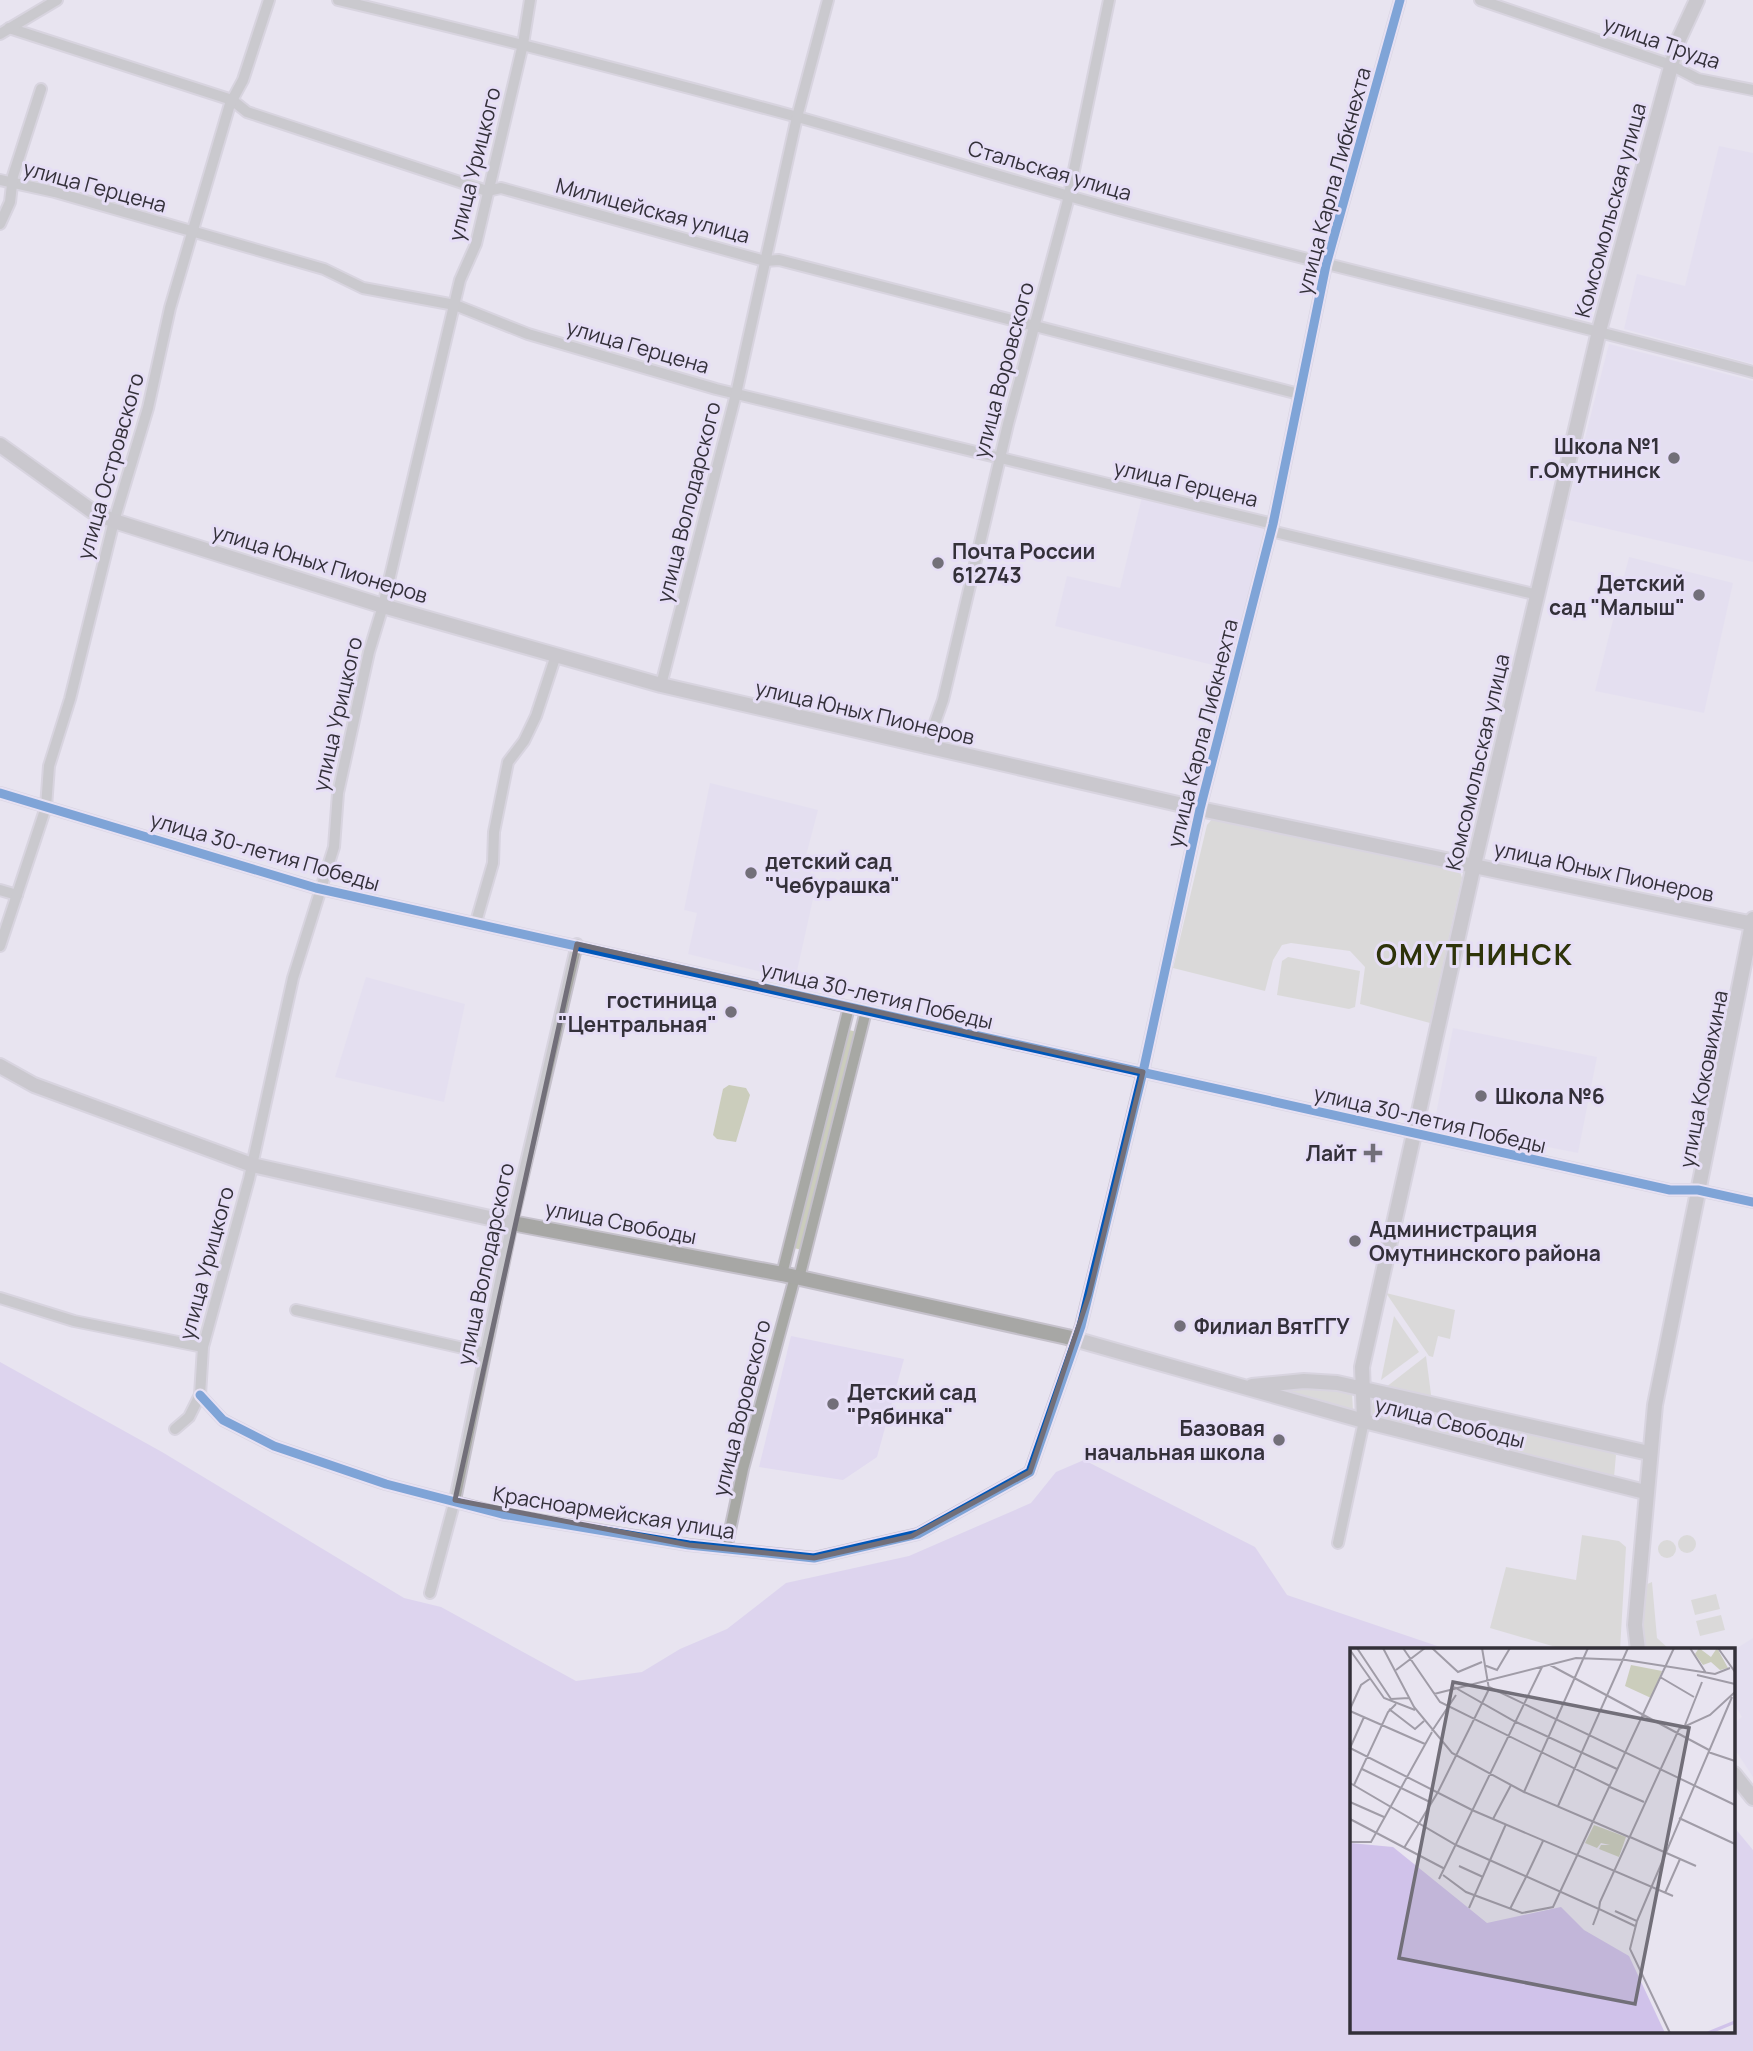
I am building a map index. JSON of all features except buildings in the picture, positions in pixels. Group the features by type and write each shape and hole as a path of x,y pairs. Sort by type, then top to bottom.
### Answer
{"main road":[{"name":"Комсомольская улица","path":"1364,1421 1362,1367 1474,865 1600,331 1671,65 1685,23 1697,0"},
{"name":"улица Юных Пионеров","path":"0,445 92,511 114,520 383,606 662,685 1200,809 1753,922"},
{"name":"улица Коковихина","path":"1638,1648 1635,1625 1645,1492 1657,1388 1753,922"},
{"name":"улица Свободы","path":"0,1066 34,1085 252,1165 512,1223 792,1276 1077,1340 1364,1421 1645,1492"},
{"name":"улица Свободы","path":"1245,1387 1323,1381 1649,1452"},
{"path":"1736,1777 1753,1798"}],"street":[{"path":"5,31 57,0"},
{"name":"улица Островского","path":"0,946 46,807 49,765 70,699 114,520 121,509 148,408 170,307 232,100 243,80 269,0"},
{"name":"Стальская улица","path":"338,0 523,44 797,117 1068,196 1326,265 1600,331 1753,372"},
{"name":"улица Урицкого","path":"175,1429 189,1417 200,1395 203,1347 224,1278 252,1165 290,990 336,837 338,793 369,652 383,606 407,495 460,280 477,244 487,191 523,44 530,0"},
{"name":"улица Володарского","path":"662,685 736,394 797,117 828,0"},
{"name":"улица Воровского","path":"926,748 943,700 999,459 1068,196 1109,0"},
{"name":"улица Карла Либкнехта","path":"1030,1472 1077,1340 1143,1072 1200,809 1272,527 1326,265 1400,0"},
{"name":"улица Труда","path":"1480,0 1671,65 1698,79 1753,90"},
{"name":"Милицейская улица","path":"5,31 232,100 247,111 487,191 501,188 765,261 779,260 1300,394"},
{"path":"0,224 10,202 12,185 41,89"},
{"name":"улица Герцена","path":"0,180 12,185 39,188 324,269 363,288 455,306 528,334 736,394 1538,595"},
{"path":"476,922 493,863 494,832 509,762 524,741 536,716 555,655"},
{"name":"улица 30-летия Победы","path":"0,793 319,888 1670,1191 1698,1190 1753,1202"},
{"path":"0,891 17,895"},
{"name":"улица Володарского","path":"430,1593 455,1500 512,1223 577,944"},
{"name":"улица Воровского","path":"726,1549 746,1456 792,1276 849,1007"},
{"path":"792,1276 866,1011"},
{"path":"0,1298 75,1321 203,1347"},
{"path":"296,1310 485,1353"},
{"name":"Красноармейская улица","path":"200,1395 223,1420 274,1447 386,1484 502,1514 726,1549 814,1558 885,1544 925,1531 1030,1472"},
{"name":"Комсомольская улица","path":"1338,1543 1364,1421"}],"highlighted area":[{"path":"577,944 1143,1072 1089,1295 1030,1472 912,1536 814,1558 689,1545 455,1500"}],"shaded area":[{"path":"1719,146 1753,153 1753,364 1624,329 1637,274 1685,286"},
{"path":"1609,344 1753,381 1753,562 1564,519"},
{"path":"1142,497 1268,528 1233,670 1055,626 1067,576 1120,588"},
{"path":"1629,557 1733,583 1704,713 1595,691"},
{"name":"детский сад \"Чебурашка\"","path":"710,783 818,810 806,856 815,890 795,980 688,954 697,913 684,910"},
{"path":"366,977 465,1004 444,1102 335,1077"},
{"path":"1453,1028 1597,1057 1578,1153 1434,1124"},
{"name":"Детский сад \"Рябинка\"","path":"791,1336 904,1359 877,1457 843,1480 759,1467"},
{"path":"0,1362 162,1452 404,1598 441,1607 576,1681 642,1672 680,1649 727,1629 786,1583 909,1556 1031,1503 1056,1472 1084,1460 1255,1547 1287,1595 1443,1648 1350,1648 1350,2034 1736,2034 1736,1829 1753,1850 1753,2051 0,2051"},
{"path":"1753,1638 1753,1777 1736,1751 1736,1722 1742,1717 1736,1707 1736,1649"}],"green space":[{"path":"1213,818 1460,871 1462,878 1430,1023 1360,1004 1365,967 1350,951 1291,943 1282,945 1273,960 1265,991 1173,968 1207,825"},
{"path":"1288,957 1360,971 1355,1007 1349,1009 1277,995 1282,961"},
{"path":"849,1030 857,1032 802,1250 794,1248"},
{"path":"729,1085 746,1088 750,1095 736,1142 717,1139 713,1135 723,1089"},
{"path":"1386,1293 1455,1310 1450,1339 1438,1336 1433,1357 1429,1356"},
{"path":"1394,1316 1419,1352 1381,1380"},
{"path":"1426,1356 1432,1402 1381,1391"},
{"path":"1326,1387 1352,1393 1353,1411 1285,1393 1288,1390"},
{"path":"1374,1397 1606,1449 1616,1455 1614,1477 1369,1420"},
{"path":"1582,1535 1619,1541 1626,1547 1620,1648 1559,1648 1490,1628 1506,1567 1576,1580"},
{"path":"1687,1535 1693,1538 1696,1544 1693,1550 1687,1553 1681,1550 1678,1544 1681,1538"},
{"path":"1667,1540 1673,1543 1676,1549 1673,1555 1667,1558 1661,1555 1658,1549 1661,1543"},
{"path":"1652,1582 1657,1638 1668,1648 1643,1648 1640,1637 1645,1585"},
{"path":"1716,1594 1720,1609 1695,1615 1691,1600"},
{"path":"1721,1615 1725,1630 1700,1636 1696,1621"}],"cycle path":[{"path":"200,1395 223,1420 274,1446 386,1484 502,1514 689,1545 814,1558 918,1534 1030,1472 1081,1326 1143,1072 1200,809 1273,524 1326,265 1400,0"},
{"path":"0,793 316,888 1670,1190 1698,1190 1753,1202"}],"place":[{"name":"Школа №1 г.Омутнинск","path":"1674,458"},
{"name":"Почта России 612743","path":"938,563"},
{"name":"Детский сад \"Малыш\"","path":"1699,595"},
{"name":"детский сад \"Чебурашка\"","path":"751,873"},
{"name":"гостиница \"Центральная\"","path":"731,1012"},
{"name":"Школа №6","path":"1481,1096"},
{"name":"Лайт","path":"1373,1153"},
{"name":"Администрация Омутнинского района","path":"1355,1241"},
{"name":"Филиал ВятГГУ","path":"1180,1326"},
{"name":"Детский сад \"Рябинка\"","path":"833,1404"},
{"name":"Базовая начальная школа","path":"1279,1440"}],"district":[{"name":"ОМУТНИНСК","path":"1475,954"}]}
